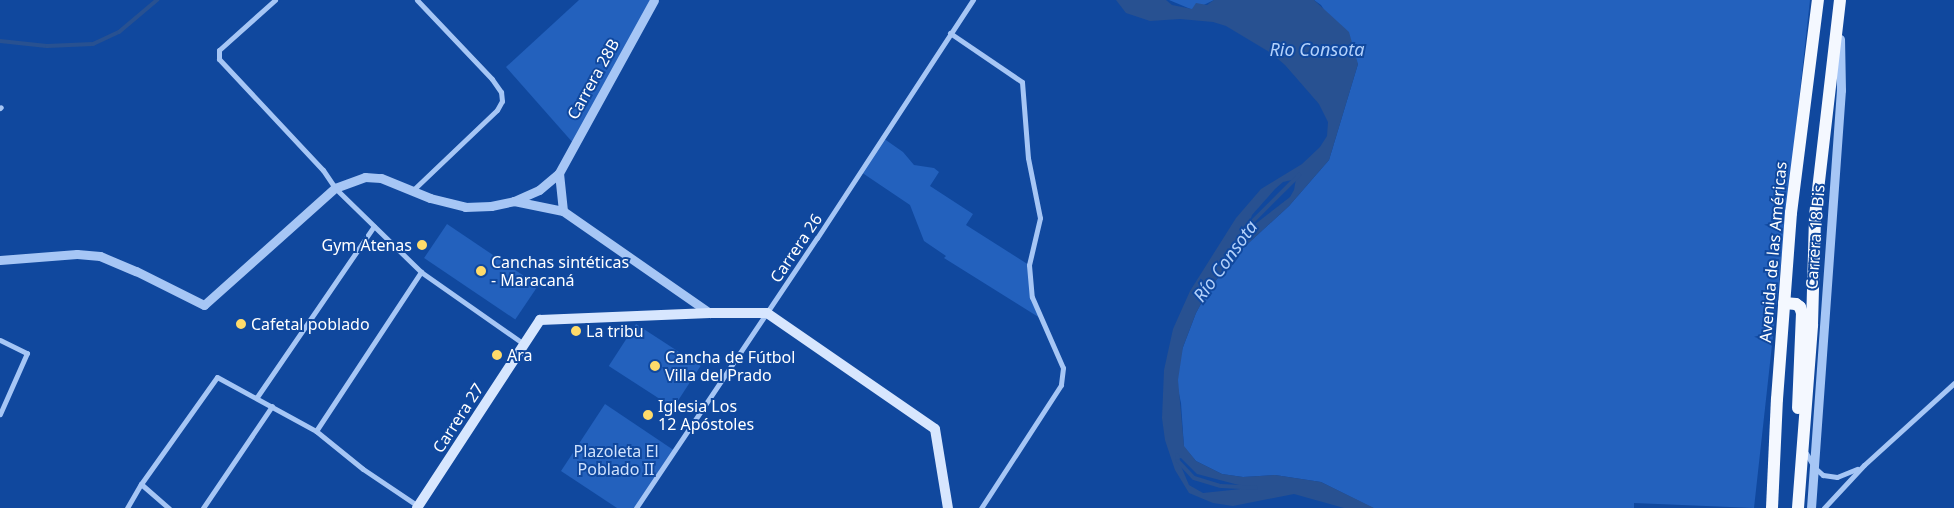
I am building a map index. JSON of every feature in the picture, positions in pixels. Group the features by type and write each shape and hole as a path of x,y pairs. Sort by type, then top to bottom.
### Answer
{"main road":[{"name":"Avenida de las Américas","path":"1772,508 1791,213 1818,0"},
{"path":"1798,508 1812,325 1814,216 1840,4"},
{"path":"1784,303 1796,304 1800,307 1802,314 1798,400 1802,448"},
{"path":"710,312 768,313 935,429 948,508"},
{"name":"Carrera 27","path":"419,508 540,320 710,312"}],"street":[{"path":"275,0 219,50 219,60 306,150 335,188 421,272 524,344"},
{"path":"411,192 496,110 502,101 501,92 492,79 417,0"},
{"name":"Carrera 28B","path":"514,201 539,190 559,173 654,0"},
{"name":"Carrera 26","path":"636,508 768,313 973,0"},
{"name":"Carrera 18 Bis","path":"1811,508 1840,90 1840,4"},
{"path":"950,33 1022,82 1028,158 1040,218 1030,265 1032,296 1063,368 1060,385 981,508"},
{"path":"559,173 563,211"},
{"path":"0,260 77,254 100,256 136,271 204,305 335,188 365,177 381,178 411,192 465,207 491,206 514,201 563,211 710,312"},
{"path":"257,397 374,226"},
{"path":"316,431 421,272"},
{"path":"0,340 27,353 0,414"},
{"path":"127,508 141,484 217,377 257,397 316,431 363,469 419,508"},
{"path":"1824,508 1864,465 1954,383"},
{"path":"203,508 272,406"},
{"path":"1802,448 1814,467 1823,475 1837,477 1852,473 1864,465"},
{"path":"141,484 168,508"}],"green space":[{"path":"579,0 654,0 574,144 506,67"},
{"path":"1169,0 1214,0 1193,10"},
{"path":"1314,0 1810,0 1754,508 1634,503 1634,508 1373,508 1321,482 1275,475 1243,477 1222,474 1196,461 1184,447 1181,403 1174,371 1196,313 1209,289 1240,251 1289,206 1329,160 1358,64 1321,5"},
{"path":"883,138 903,152 914,165 934,168 939,172 930,186 973,214 966,225 1029,265 1032,296 1040,318 944,258 946,256 924,241 910,205 861,172"},
{"name":"Canchas sintéticas - Maracaná","path":"447,224 538,286 515,320 424,258"},
{"name":"Cancha de Fútbol Villa del Prado","path":"636,324 701,366 673,408 609,366"},
{"name":"Plazoleta El Poblado II","path":"605,404 675,451 636,508 617,508 561,471"}],"water":[{"name":"Rio Consota","path":"1116,0 1166,0 1172,5 1192,9 1196,3 1207,5 1214,0 1314,0 1349,32 1358,64 1329,160 1289,206 1240,251 1209,289 1196,313 1183,347 1178,380 1184,446 1196,461 1222,474 1243,477 1275,475 1321,482 1374,508 1344,508 1294,494 1233,506 1213,503 1189,493 1175,470 1165,440 1162,418 1164,370 1173,329 1190,291 1236,218 1261,189 1302,164 1320,147 1327,136 1328,122 1319,104 1285,65 1271,53 1226,26 1213,22 1180,19 1150,21 1126,13","holes":["1296,179 1294,190 1290,197 1254,225 1249,224 1252,215 1275,189 1283,182","1181,458 1197,474 1250,488 1203,493 1189,485 1178,459"]}],"waterway":[{"path":"0,41 47,46 93,44 119,32 157,0"},
{"name":"Río Consota","path":"1246,228 1299,175"},
{"name":"Río Consota","path":"1177,455 1178,461 1194,478 1221,486 1256,488"}],"place":[{"name":"Gym Atenas","path":"422,245"},
{"name":"Canchas sintéticas - Maracaná","path":"481,271"},
{"name":"Cafetal poblado","path":"241,324"},
{"name":"La tribu","path":"576,331"},
{"name":"Ara","path":"497,355"},
{"name":"Cancha de Fútbol Villa del Prado","path":"655,366"},
{"name":"Iglesia Los 12 Apóstoles","path":"648,415"}]}
